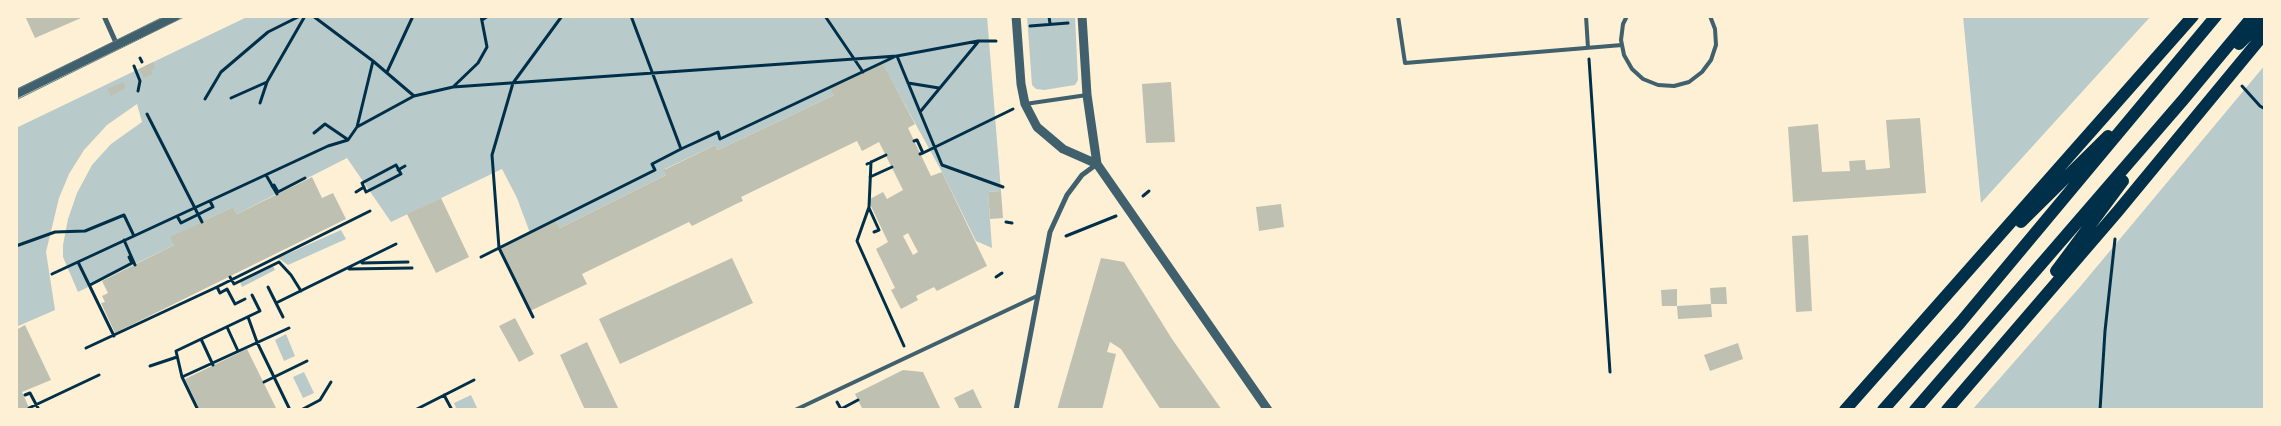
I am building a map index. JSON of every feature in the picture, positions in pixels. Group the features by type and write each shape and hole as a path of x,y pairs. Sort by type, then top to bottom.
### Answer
{"main road":[{"path":"1844,410 2193,16"},
{"path":"1940,300 2162,83 2209,16"},
{"path":"1883,410 1960,323 2216,16"},
{"path":"1915,410 2183,100 2253,16"},
{"path":"1995,354 2183,100 2265,18"},
{"path":"1947,410 2118,211 2265,34"}],"street":[{"path":"104,16 117,45"},
{"path":"16,94 176,16"},
{"path":"1016,16 1021,84 1025,104 1038,127 1063,149 1097,164"},
{"path":"1083,19 1087,95 1097,164 1268,410"},
{"path":"1016,410 1050,232 1066,195 1082,175 1097,164"}],"lane":[{"path":"1398,16 1405,64 1622,45"},
{"path":"1586,16 1588,48"},
{"path":"1627,16 1623,24 1622,45 1624,55 1632,69 1644,79 1658,85 1674,86 1689,82 1702,72 1711,60 1716,45 1715,29 1710,16"},
{"path":"1025,104 1087,95"},
{"path":"795,410 1038,296"}],"path":[{"path":"205,99 221,72 268,32 300,16"},
{"path":"260,104 266,82 305,16"},
{"path":"313,16 387,72 414,96"},
{"path":"387,72 413,16"},
{"path":"453,87 478,63 487,47 482,18 488,16"},
{"path":"533,317 499,248 492,155 513,83 562,16"},
{"path":"631,16 681,149"},
{"path":"825,16 863,72"},
{"path":"1049,16 1050,24"},
{"path":"1017,27 1083,19"},
{"path":"357,127 414,96 453,87 897,56 978,41 996,41"},
{"path":"920,112 978,41"},
{"path":"1588,48 1610,372"},
{"path":"481,257 655,170 652,164 681,149 718,132 720,139 897,56"},
{"path":"897,56 942,165 1003,187"},
{"path":"140,58 142,62"},
{"path":"52,274 328,146 348,140 357,127 373,61"},
{"path":"134,66 140,81 138,91"},
{"path":"231,98 266,82"},
{"path":"2238,82 2265,109"},
{"path":"908,83 940,88"},
{"path":"147,114 202,222"},
{"path":"914,141 917,140 922,153 1001,114"},
{"path":"314,133 325,124 348,140"},
{"path":"867,164 886,155"},
{"path":"871,162 869,207 857,241 909,356"},
{"path":"396,165 398,170 401,174 366,192 362,183 396,165"},
{"path":"398,170 405,166"},
{"path":"870,177 892,167"},
{"path":"266,175 277,194"},
{"path":"272,186 274,185 278,192 305,178"},
{"path":"356,192 364,187"},
{"path":"1143,196 1149,191"},
{"path":"178,216 181,223 213,207 210,200"},
{"path":"869,207 879,230 874,232"},
{"path":"86,348 216,287 370,211"},
{"path":"16,246 55,232 85,230 124,215 134,236"},
{"path":"1066,236 1116,216"},
{"path":"1006,222 1012,223"},
{"path":"2100,410 2105,331 2115,238"},
{"path":"124,240 135,265"},
{"path":"276,303 396,244"},
{"path":"90,285 132,264 129,257 131,256"},
{"path":"78,262 114,336"},
{"path":"231,278 234,284 279,262 300,291"},
{"path":"359,263 408,262"},
{"path":"346,269 412,268"},
{"path":"996,277 1002,274"},
{"path":"216,287 220,293 227,289 235,304 245,299"},
{"path":"268,287 283,317"},
{"path":"198,410 182,377 176,351 260,311 252,295"},
{"path":"248,317 290,410"},
{"path":"227,327 239,352"},
{"path":"182,377 289,328"},
{"path":"201,339 212,364"},
{"path":"150,366 178,357"},
{"path":"264,382 307,361"},
{"path":"30,408 99,375"},
{"path":"415,410 474,380"},
{"path":"301,410 320,400 331,382"},
{"path":"832,392 841,409 858,400"},
{"path":"25,395 30,393 39,410"},
{"path":"444,395 452,410"}],"shaded area":[{"path":"249,16 987,16 1001,191 988,192 992,248 976,241 942,172 883,65 834,95 718,150 715,145 665,169 666,175 560,228 556,221 530,233 517,198 502,169 391,222 347,158 237,214 233,207 171,237 174,245 78,292 63,257 63,245 68,219 77,193 92,165 111,144 142,122 137,104 107,125 84,150 69,174 59,198 46,252 55,310 16,327 16,128"},
{"path":"1027,16 1075,16 1078,80 1075,85 1044,90 1036,89 1032,85"},
{"path":"1963,16 2151,16 1981,203"},
{"path":"2265,65 2265,410 1972,410 2079,288"},
{"path":"341,230 346,239 288,265 278,258"},
{"path":"273,266 275,270 242,287 240,282"},
{"path":"286,334 295,356 284,361 275,340"},
{"path":"304,372 314,393 303,398 293,377"},
{"path":"471,395 478,410 457,410 454,403"}],"building":[{"path":"25,16 80,16 81,18 35,38"},
{"path":"153,62 155,68 151,70 153,74 144,78 139,69"},
{"path":"883,64 915,124 908,128 931,176 942,172 987,266 937,291 934,287 916,296 918,300 901,309 891,290 895,288 876,249 888,242 870,204 870,199 883,192 887,199 903,190 879,142 862,151 857,141 741,197 743,201 692,226 689,222 582,274 587,284 530,311 500,248 556,221 560,228 666,175 664,170 715,145 718,150 834,95 830,88","holes":["908,233 918,252 913,255 903,236"]},
{"path":"123,82 126,88 111,96 107,89"},
{"path":"1171,82 1175,142 1146,143 1142,84"},
{"path":"1920,118 1926,193 1793,202 1788,127 1818,124 1822,172 1850,171 1849,161 1865,160 1866,170 1890,168 1886,120"},
{"path":"312,177 322,198 333,193 346,219 115,333 101,303 105,302 102,296 108,293 102,281 174,245 170,237 233,207 237,214"},
{"path":"1001,191 1003,218 990,219 988,192"},
{"path":"441,198 469,257 436,273 407,214"},
{"path":"1281,204 1284,227 1259,231 1256,207"},
{"path":"1808,235 1812,311 1796,312 1792,236"},
{"path":"732,258 753,303 620,364 599,319"},
{"path":"1101,258 1124,262 1172,339 1222,410 1161,410 1121,349 1110,342 1107,352 1116,354 1102,410 1057,410"},
{"path":"1726,287 1727,304 1711,304 1710,288"},
{"path":"1677,289 1677,306 1662,306 1661,290"},
{"path":"1711,304 1712,317 1678,319 1677,306"},
{"path":"515,318 534,354 519,362 499,326"},
{"path":"25,325 51,380 22,392 30,410 16,410 16,330"},
{"path":"587,342 619,410 585,410 560,355"},
{"path":"1738,343 1743,359 1710,371 1704,355"},
{"path":"247,349 277,410 200,410 185,379"},
{"path":"903,370 923,372 941,410 857,410 862,408 855,394"},
{"path":"973,389 983,410 960,410 954,398"}],"tram line":[{"path":"16,90 165,16"},
{"path":"16,100 186,16"}]}
